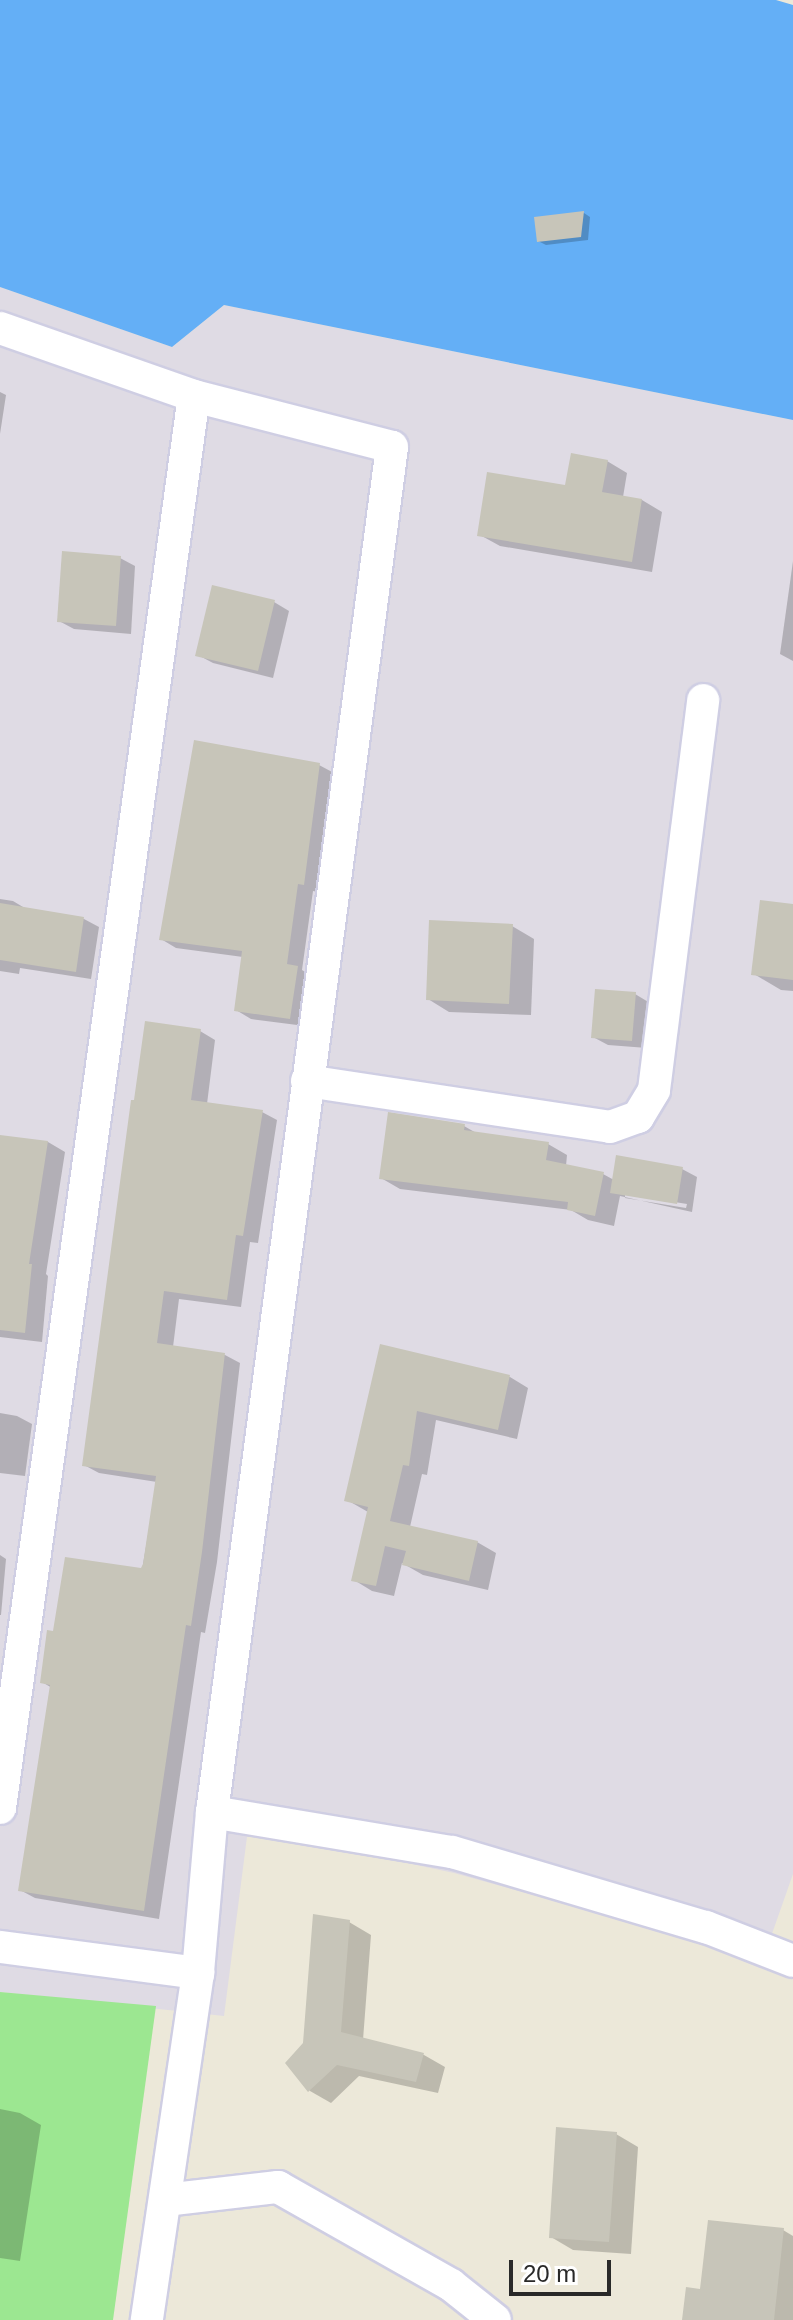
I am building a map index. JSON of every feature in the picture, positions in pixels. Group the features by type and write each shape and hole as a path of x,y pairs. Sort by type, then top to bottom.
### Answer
{"street":[{"path":"1,334 194,396 392,447 212,1812 198,1973 147,2320"},
{"path":"0,1808 194,396"},
{"path":"307,1081 610,1127 638,1117 654,1090 703,700"},
{"path":"212,1812 452,1852 706,1927 793,1961"},
{"path":"0,1947 198,1973"},
{"path":"165,2200 278,2187 451,2285 495,2320"}],"shaded area":[{"path":"0,287 172,347 224,305 793,420 793,1874 760,1968 685,1937 454,1873 248,1829 224,2016 0,1992"}],"green space":[{"path":"0,1992 156,2006 113,2320 0,2320"}],"water":[{"path":"0,0 776,0 793,5 793,420 224,305 172,347 0,287"}],"building":[{"path":"584,211 581,237 537,242 534,217"},
{"path":"571,453 608,460 602,492 642,499 632,562 477,536 487,472 565,485"},
{"path":"62,551 121,556 116,626 57,622"},
{"path":"212,585 275,600 258,671 195,656"},
{"path":"194,740 320,763 304,885 298,884 287,964 298,966 290,1019 234,1011 242,951 159,940"},
{"path":"760,900 793,904 793,980 751,975"},
{"path":"0,903 84,917 76,972 0,960"},
{"path":"429,920 513,924 509,1004 426,1000"},
{"path":"595,989 636,992 632,1041 591,1038"},
{"path":"145,1021 201,1029 191,1100 263,1110 243,1236 236,1235 227,1300 164,1291 157,1343 225,1353 202,1552 191,1626 186,1625 144,1911 18,1891 50,1685 40,1683 47,1630 53,1631 65,1557 141,1568 156,1476 82,1466 131,1100 134,1100"},
{"path":"388,1112 465,1124 464,1130 549,1142 546,1160 604,1172 595,1216 567,1210 568,1202 379,1179"},
{"path":"0,1135 48,1141 29,1264 32,1264 25,1333 0,1330"},
{"path":"616,1155 683,1167 677,1204 610,1193"},
{"path":"380,1344 510,1375 498,1430 417,1411 409,1466 403,1465 390,1521 478,1541 469,1581 402,1565 406,1551 385,1546 376,1586 351,1581 368,1507 344,1501"},
{"path":"313,1914 350,1920 341,2032 424,2053 416,2082 337,2065 308,2092 285,2063 303,2043"},
{"path":"556,2127 617,2132 609,2242 549,2238"},
{"path":"708,2220 784,2228 774,2320 682,2320 686,2287 700,2289"}]}
